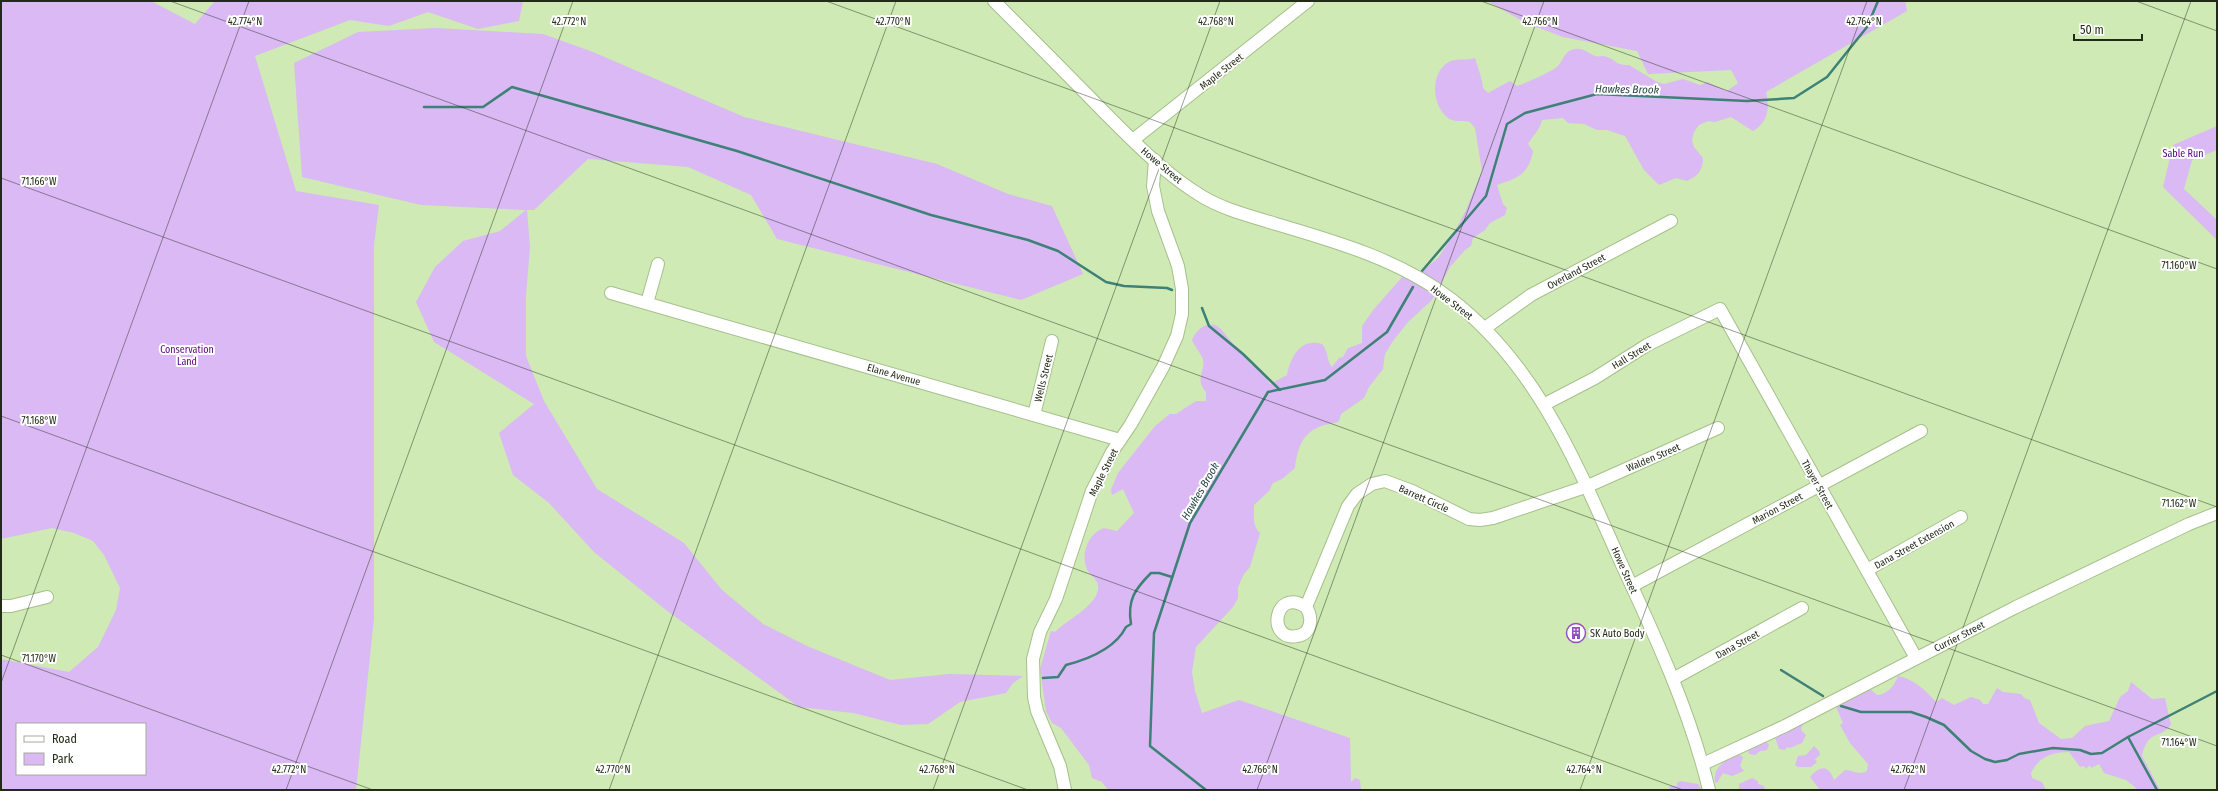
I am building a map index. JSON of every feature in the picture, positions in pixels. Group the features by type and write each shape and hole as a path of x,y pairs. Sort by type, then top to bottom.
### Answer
{"street":[{"name":"Howe Street","path":"994,1 1154,160 1202,197 1221,206 1359,251 1405,270 1450,298 1485,328 1517,365 1545,404 1588,486 1673,679 1700,749 1710,790"},
{"name":"Maple Street","path":"1133,140 1308,1"},
{"name":"Maple Street","path":"1065,790 1060,766 1034,698 1033,659 1040,632 1056,599 1092,491 1112,452 1163,367 1177,336 1182,314 1182,289 1178,266 1158,211 1153,186 1154,160"},
{"name":"Overland Street","path":"1485,328 1531,295 1671,221"},
{"path":"647,303 658,264"},
{"name":"Elane Avenue","path":"612,293 1120,440"},
{"name":"Hall Street","path":"1545,404 1595,378 1647,345 1720,310"},
{"name":"Thayer Street","path":"1720,310 1916,658"},
{"name":"Wells Street","path":"1034,415 1052,341"},
{"name":"Walden Street","path":"1588,486 1718,428"},
{"name":"Marion Street","path":"1632,586 1921,431"},
{"name":"Barrett Circle","path":"1306,607 1348,506 1357,494 1372,484 1385,481 1412,491 1469,519 1480,520 1493,518 1588,486"},
{"name":"Currier Street","path":"1703,764 1785,726 1916,658 2189,524 2217,513"},
{"name":"Dana Street Extension","path":"1867,570 1961,517"},
{"path":"1,606 11,606 47,596"},
{"name":"Dana Street","path":"1673,679 1802,608"}],"green space":[{"name":"Conservation Land","path":"1,1 151,1 195,24 215,1 523,1 519,21 478,29 428,12 389,26 350,20 255,56 296,191 379,205 374,245 374,618 356,790 1,790 1,659 69,672 98,647 116,610 120,588 104,555 93,541 74,533 52,528 1,539"},
{"path":"1487,1 1905,1 1907,11 1766,92 1768,104 1767,114 1762,123 1753,131 1731,117 1715,122 1708,121 1699,125 1694,132 1692,140 1694,147 1703,158 1702,166 1697,175 1687,181 1676,178 1659,185 1644,170 1625,136 1607,130 1597,130 1584,124 1568,123 1563,118 1542,120 1538,130 1528,144 1533,151 1529,165 1517,177 1497,185 1503,204 1507,208 1505,215 1490,223 1485,230 1473,238 1471,246 1465,250 1450,267 1432,300 1408,322 1393,341 1385,354 1383,369 1369,387 1364,398 1341,414 1339,421 1322,426 1308,434 1299,449 1295,468 1282,479 1273,483 1269,491 1254,505 1255,524 1260,533 1250,567 1244,574 1238,587 1238,598 1233,607 1196,647 1192,672 1195,691 1202,713 1239,700 1350,738 1351,782 1355,778 1360,780 1361,790 1108,790 1102,782 1092,778 1089,765 1061,728 1052,723 1046,711 1040,669 1051,631 1055,632 1080,613 1096,596 1098,583 1088,572 1085,563 1085,550 1090,539 1094,534 1104,528 1117,531 1134,513 1123,489 1112,495 1111,490 1118,473 1155,426 1170,414 1176,414 1196,401 1206,401 1206,392 1202,387 1201,382 1203,361 1192,340 1197,332 1204,326 1217,326 1244,354 1251,365 1261,369 1270,384 1287,375 1294,356 1302,346 1314,343 1322,344 1326,350 1332,367 1339,358 1343,357 1348,348 1362,343 1362,326 1374,309 1403,276 1422,271 1438,258 1452,237 1466,210 1482,171 1475,128 1470,122 1455,121 1450,119 1442,111 1438,104 1435,88 1436,79 1444,65 1451,61 1475,58 1483,88 1488,93 1510,81 1517,86 1545,74 1558,66 1566,53 1575,49 1583,50 1596,56 1608,57 1618,63 1629,65 1657,82 1664,84 1683,79 1700,85 1707,82 1727,91 1738,83 1731,70 1648,74 1637,51 1563,37 1526,23"},
{"path":"436,28 543,34 593,52 744,117 937,164 1008,194 1052,206 1083,274 1021,300 777,239 751,195 688,167 588,159 534,210 527,210 530,247 526,295 526,356 544,401 597,489 684,543 722,590 763,624 807,646 890,680 949,674 1023,676 1013,683 1006,693 960,702 928,724 901,725 853,713 799,707 666,610 594,552 549,503 513,475 499,433 534,404 434,342 416,302 435,267 463,241 500,231 526,210 421,205 302,177 294,63 358,32"},
{"name":"Sable Run","path":"2217,126 2217,150 2192,160 2184,189 2217,220 2217,240 2163,187 2173,145"},
{"path":"1898,676 1914,682 1936,702 1942,698 1954,705 1971,697 1980,700 1983,704 1988,704 1997,688 2003,692 2021,694 2024,698 2030,700 2039,723 2061,739 2072,738 2085,726 2109,721 2120,697 2128,691 2131,682 2152,699 2165,698 2171,725 2167,730 2154,736 2147,742 2142,756 2160,790 2135,790 2136,788 2126,780 2104,773 2099,764 2091,768 2090,765 2086,769 2084,766 2080,767 2069,752 2046,756 2034,768 2031,773 2032,778 2042,782 2046,790 1820,790 1810,777 1820,769 1824,768 1829,771 1834,780 1845,770 1858,773 1867,771 1868,764 1850,743 1840,725 1843,723 1837,709 1837,704 1868,687 1877,695 1881,695 1893,686"},
{"path":"1803,723 1801,730 1806,735 1802,743 1790,748 1787,747 1785,750 1779,749 1775,737"},
{"path":"1764,739 1769,745 1767,750 1760,751 1755,755 1749,754 1748,750"},
{"path":"1814,746 1819,751 1820,755 1815,759 1817,762 1811,767 1798,767 1795,765 1798,756 1806,755"},
{"path":"1738,754 1743,757 1740,766 1744,771 1732,776 1723,773 1717,783 1715,782 1718,768 1724,762"},
{"path":"1752,778 1758,781 1758,784 1764,786 1765,790 1739,790 1739,784"},
{"path":"1680,781 1698,784 1702,790 1669,790 1670,786 1677,786 1677,783"}],"waterway":[{"name":"Hawkes Brook","path":"1422,271 1486,196 1507,124 1525,113 1597,94 1747,101 1794,98 1827,77 1867,27 1878,1"},
{"path":"424,107 483,107 512,87 737,151 931,215 1028,240 1058,251 1106,282 1124,286 1167,288 1172,290"},
{"name":"Hawkes Brook","path":"1206,790 1150,746 1154,633 1190,523 1268,392 1325,380 1387,332 1413,287"},
{"path":"1202,308 1209,326 1243,354 1280,390"},
{"path":"1043,678 1058,677 1066,665 1084,660 1100,652 1115,641 1126,627 1131,624 1131,602 1141,584 1151,573 1159,573 1172,577"},
{"path":"1781,670 1823,696"},
{"path":"2157,790 2128,737 2217,691"},
{"path":"1841,706 1861,712 1911,712 1926,717 1944,725 1971,751 1985,759 1995,762 2007,760 2019,754 2053,748 2080,750 2091,754 2102,753 2128,737"}],"place":[{"name":"SK Auto Body","path":"1576,633"}]}
